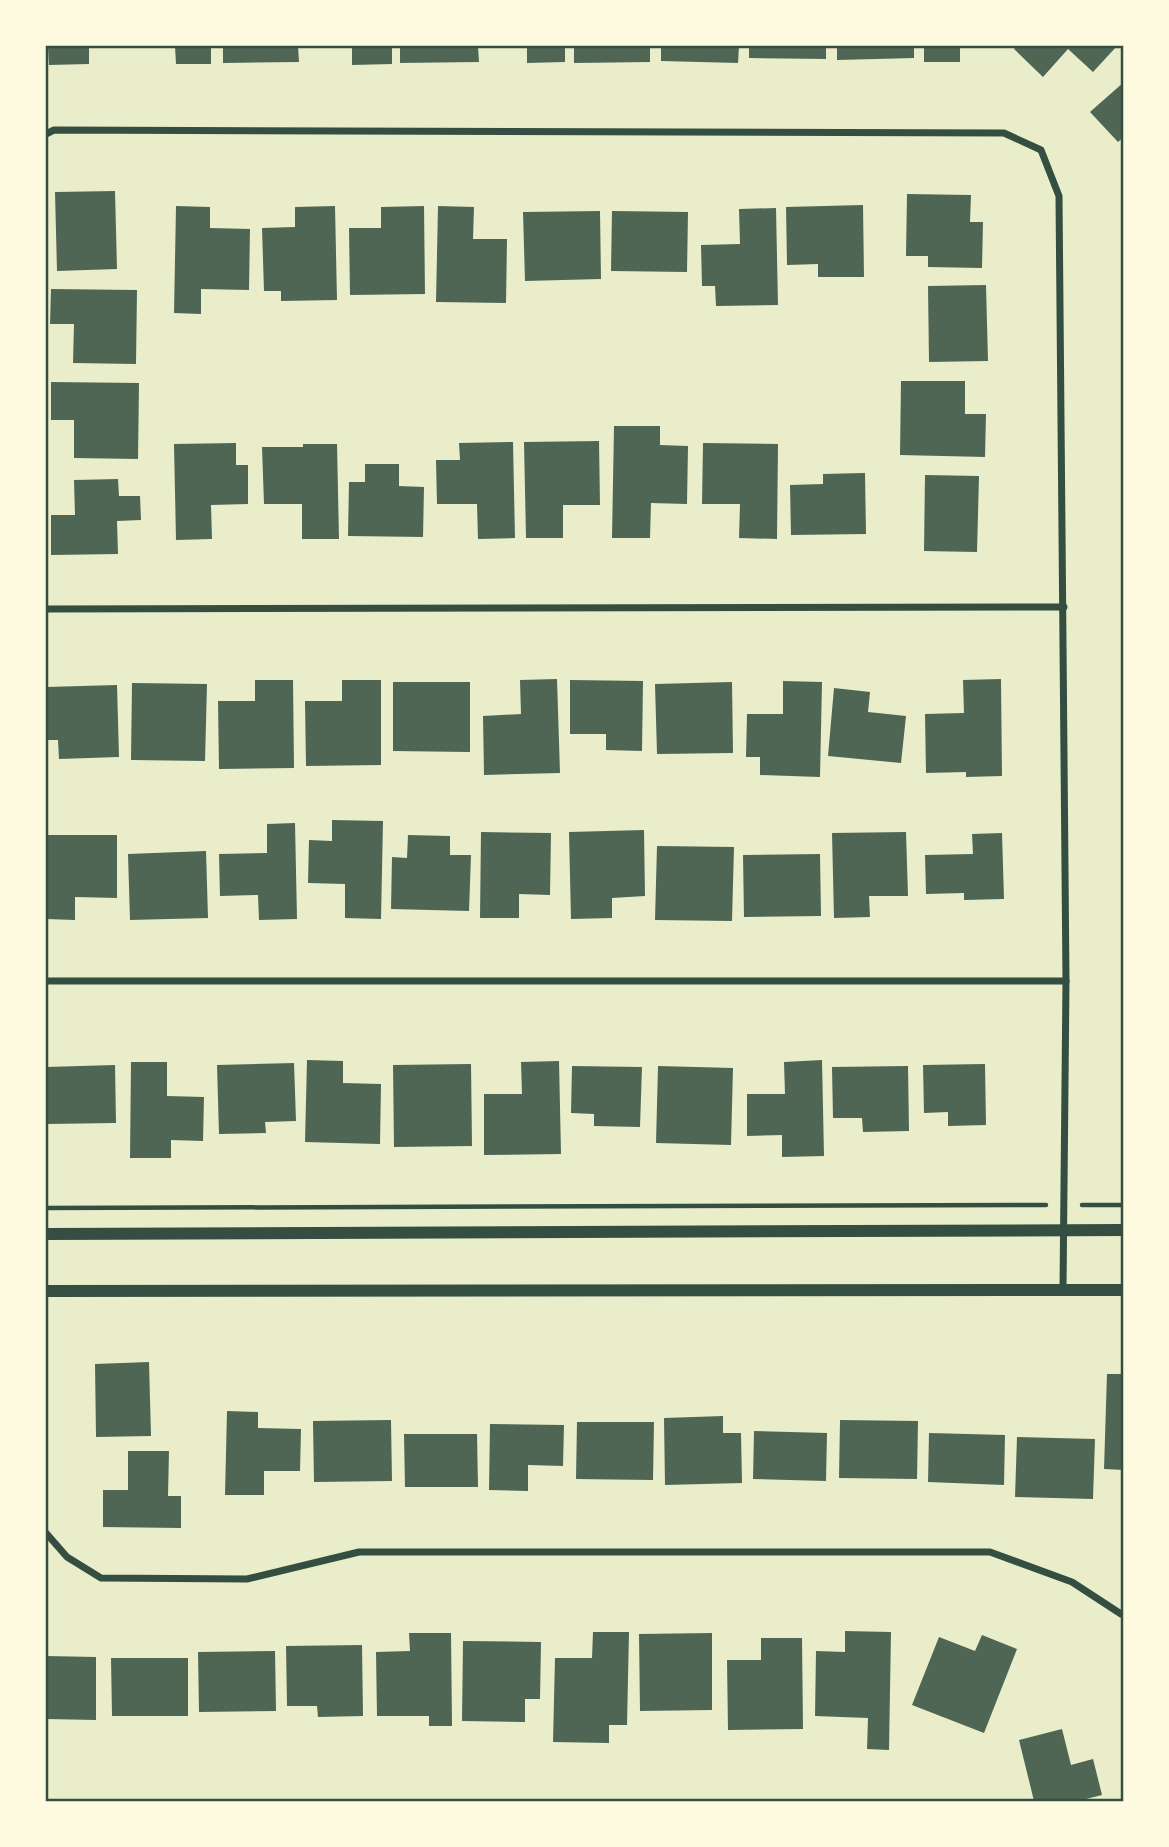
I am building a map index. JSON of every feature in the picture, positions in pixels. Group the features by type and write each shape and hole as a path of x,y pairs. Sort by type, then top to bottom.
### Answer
{"street":[{"path":"46,134 54,130 1004,133 1041,150 1059,196 1066,981 1063,1290"},
{"path":"46,609 1064,607"},
{"path":"46,981 1066,981"},
{"path":"46,1234 1124,1230"},
{"path":"46,1291 1124,1290"},
{"path":"46,1533 67,1557 101,1578 247,1579 359,1552 990,1552 1072,1582 1123,1614"}],"path":[{"path":"46,1208 1124,1205"}],"building":[{"path":"48,46 89,46 89,64 49,65"},
{"path":"175,46 211,46 211,64 176,64"},
{"path":"223,46 298,46 299,62 223,63"},
{"path":"352,46 392,46 392,64 352,65"},
{"path":"400,46 478,46 479,62 400,63"},
{"path":"527,46 565,46 565,62 527,63"},
{"path":"574,46 650,46 650,62 574,63"},
{"path":"661,46 739,46 738,63 661,61"},
{"path":"749,46 826,46 826,59 749,58"},
{"path":"837,46 914,46 914,58 837,60"},
{"path":"924,46 960,46 960,62 924,62"},
{"path":"1017,46 1117,46 1093,72 1068,49 1043,77 1014,49"},
{"path":"1124,82 1124,137 1118,142 1090,112"},
{"path":"115,191 117,269 57,271 55,192"},
{"path":"907,194 971,195 970,222 983,222 982,268 928,267 928,256 906,256"},
{"path":"863,205 864,277 818,277 818,264 787,265 786,207"},
{"path":"176,206 210,207 210,228 250,229 249,290 201,289 201,314 174,313"},
{"path":"335,206 337,300 281,301 281,291 264,291 262,228 295,227 295,207"},
{"path":"424,206 425,294 350,295 349,228 381,228 381,207"},
{"path":"438,206 474,207 473,239 507,239 506,303 436,302"},
{"path":"776,208 778,305 716,306 715,286 702,286 701,245 740,244 739,209"},
{"path":"600,211 601,279 525,281 523,212"},
{"path":"612,211 688,212 687,272 611,271"},
{"path":"986,285 988,361 929,362 928,286"},
{"path":"51,289 137,290 136,364 73,363 74,324 50,324"},
{"path":"901,381 965,381 965,414 986,414 985,457 900,455"},
{"path":"51,382 139,383 138,459 74,458 74,420 51,420"},
{"path":"614,426 660,426 660,445 688,446 687,504 651,503 650,538 612,538"},
{"path":"599,441 600,505 563,505 563,538 526,538 524,442"},
{"path":"513,442 515,538 478,539 477,504 437,504 436,460 460,460 459,443"},
{"path":"236,443 236,465 248,465 248,504 211,505 212,539 176,540 174,444"},
{"path":"703,443 778,444 777,539 739,538 740,504 702,504"},
{"path":"303,444 337,444 339,539 302,539 302,504 264,504 262,447 303,447"},
{"path":"365,464 399,464 399,486 424,487 423,537 348,536 349,482 365,482"},
{"path":"865,473 866,534 791,535 790,485 823,484 823,474"},
{"path":"925,475 979,476 977,552 924,551"},
{"path":"118,479 119,496 140,496 141,520 117,521 118,554 51,555 51,515 75,515 74,480"},
{"path":"557,679 560,773 484,775 483,716 521,714 520,680"},
{"path":"1001,679 1002,776 966,777 966,772 926,773 925,714 964,713 963,680"},
{"path":"255,680 293,680 294,768 219,769 218,701 255,701"},
{"path":"342,680 381,680 381,765 306,766 305,701 342,701"},
{"path":"570,680 643,681 642,751 606,750 606,734 570,734"},
{"path":"783,681 822,682 820,777 760,775 760,757 746,757 747,714 783,714"},
{"path":"393,682 470,682 470,752 393,751"},
{"path":"732,682 733,753 657,754 655,684"},
{"path":"132,683 207,684 205,761 131,760"},
{"path":"117,685 119,757 59,759 58,740 46,740 46,687"},
{"path":"834,688 870,692 868,712 906,716 901,763 828,756"},
{"path":"332,820 383,821 381,919 345,918 345,884 308,883 309,840 332,841"},
{"path":"295,823 297,919 259,920 258,895 220,896 219,854 267,853 267,824"},
{"path":"644,830 645,896 612,898 612,918 571,919 569,832"},
{"path":"481,832 551,833 550,895 519,894 519,918 480,918"},
{"path":"906,832 908,896 869,896 870,917 834,918 832,833"},
{"path":"1002,833 1004,899 964,900 964,893 926,894 925,855 973,854 972,834"},
{"path":"46,835 117,835 117,898 75,897 75,920 46,919"},
{"path":"408,835 450,836 450,855 471,855 469,911 391,909 392,857 407,858"},
{"path":"657,846 734,847 732,921 655,920"},
{"path":"206,851 208,918 130,920 128,854"},
{"path":"820,854 821,916 744,917 743,855"},
{"path":"307,1060 343,1061 343,1083 381,1084 380,1144 305,1142"},
{"path":"822,1060 824,1156 782,1157 782,1135 747,1136 747,1094 785,1094 784,1062"},
{"path":"559,1061 561,1154 484,1155 484,1094 522,1094 521,1062"},
{"path":"131,1062 167,1062 167,1096 204,1097 203,1141 171,1140 171,1158 130,1158"},
{"path":"294,1063 296,1121 265,1122 266,1133 219,1134 217,1065"},
{"path":"471,1064 472,1146 394,1147 393,1065"},
{"path":"985,1064 986,1125 948,1126 948,1112 924,1113 923,1065"},
{"path":"115,1065 116,1123 46,1124 46,1067"},
{"path":"572,1066 642,1067 640,1127 594,1126 594,1114 571,1113"},
{"path":"658,1066 733,1068 731,1145 656,1143"},
{"path":"908,1066 909,1131 863,1132 862,1118 833,1118 832,1067"},
{"path":"149,1362 151,1436 96,1437 95,1364"},
{"path":"1107,1374 1124,1374 1124,1470 1104,1469"},
{"path":"227,1411 258,1412 258,1428 301,1429 300,1471 264,1471 264,1495 225,1495"},
{"path":"723,1416 723,1433 741,1433 742,1483 665,1485 664,1418"},
{"path":"391,1420 392,1481 314,1482 313,1421"},
{"path":"840,1420 918,1421 917,1479 839,1478"},
{"path":"577,1422 654,1422 653,1480 576,1479"},
{"path":"490,1424 564,1425 563,1466 528,1465 528,1491 489,1490"},
{"path":"754,1431 827,1433 826,1481 753,1479"},
{"path":"929,1433 1005,1435 1004,1485 928,1482"},
{"path":"404,1434 477,1434 478,1487 405,1487"},
{"path":"1017,1437 1095,1439 1093,1499 1015,1497"},
{"path":"128,1451 169,1451 168,1496 181,1496 181,1528 103,1527 103,1490 128,1490"},
{"path":"845,1631 891,1632 889,1750 867,1749 868,1718 815,1716 816,1651 845,1652"},
{"path":"593,1632 629,1632 627,1725 609,1725 609,1743 553,1742 555,1658 592,1658"},
{"path":"409,1633 451,1633 452,1726 429,1726 429,1716 377,1716 376,1652 410,1651"},
{"path":"712,1633 712,1710 640,1711 639,1634"},
{"path":"982,1635 1017,1649 984,1733 912,1705 939,1637 975,1651"},
{"path":"761,1638 802,1638 803,1729 728,1730 727,1660 761,1660"},
{"path":"463,1641 541,1642 540,1699 525,1699 525,1722 462,1721"},
{"path":"362,1645 363,1716 318,1717 317,1706 287,1706 286,1646"},
{"path":"275,1651 276,1711 199,1712 198,1652"},
{"path":"46,1656 96,1657 96,1720 46,1719"},
{"path":"111,1658 188,1658 188,1716 112,1716"},
{"path":"1062,1729 1071,1765 1093,1759 1102,1795 1078,1801 1034,1801 1019,1740"}]}
